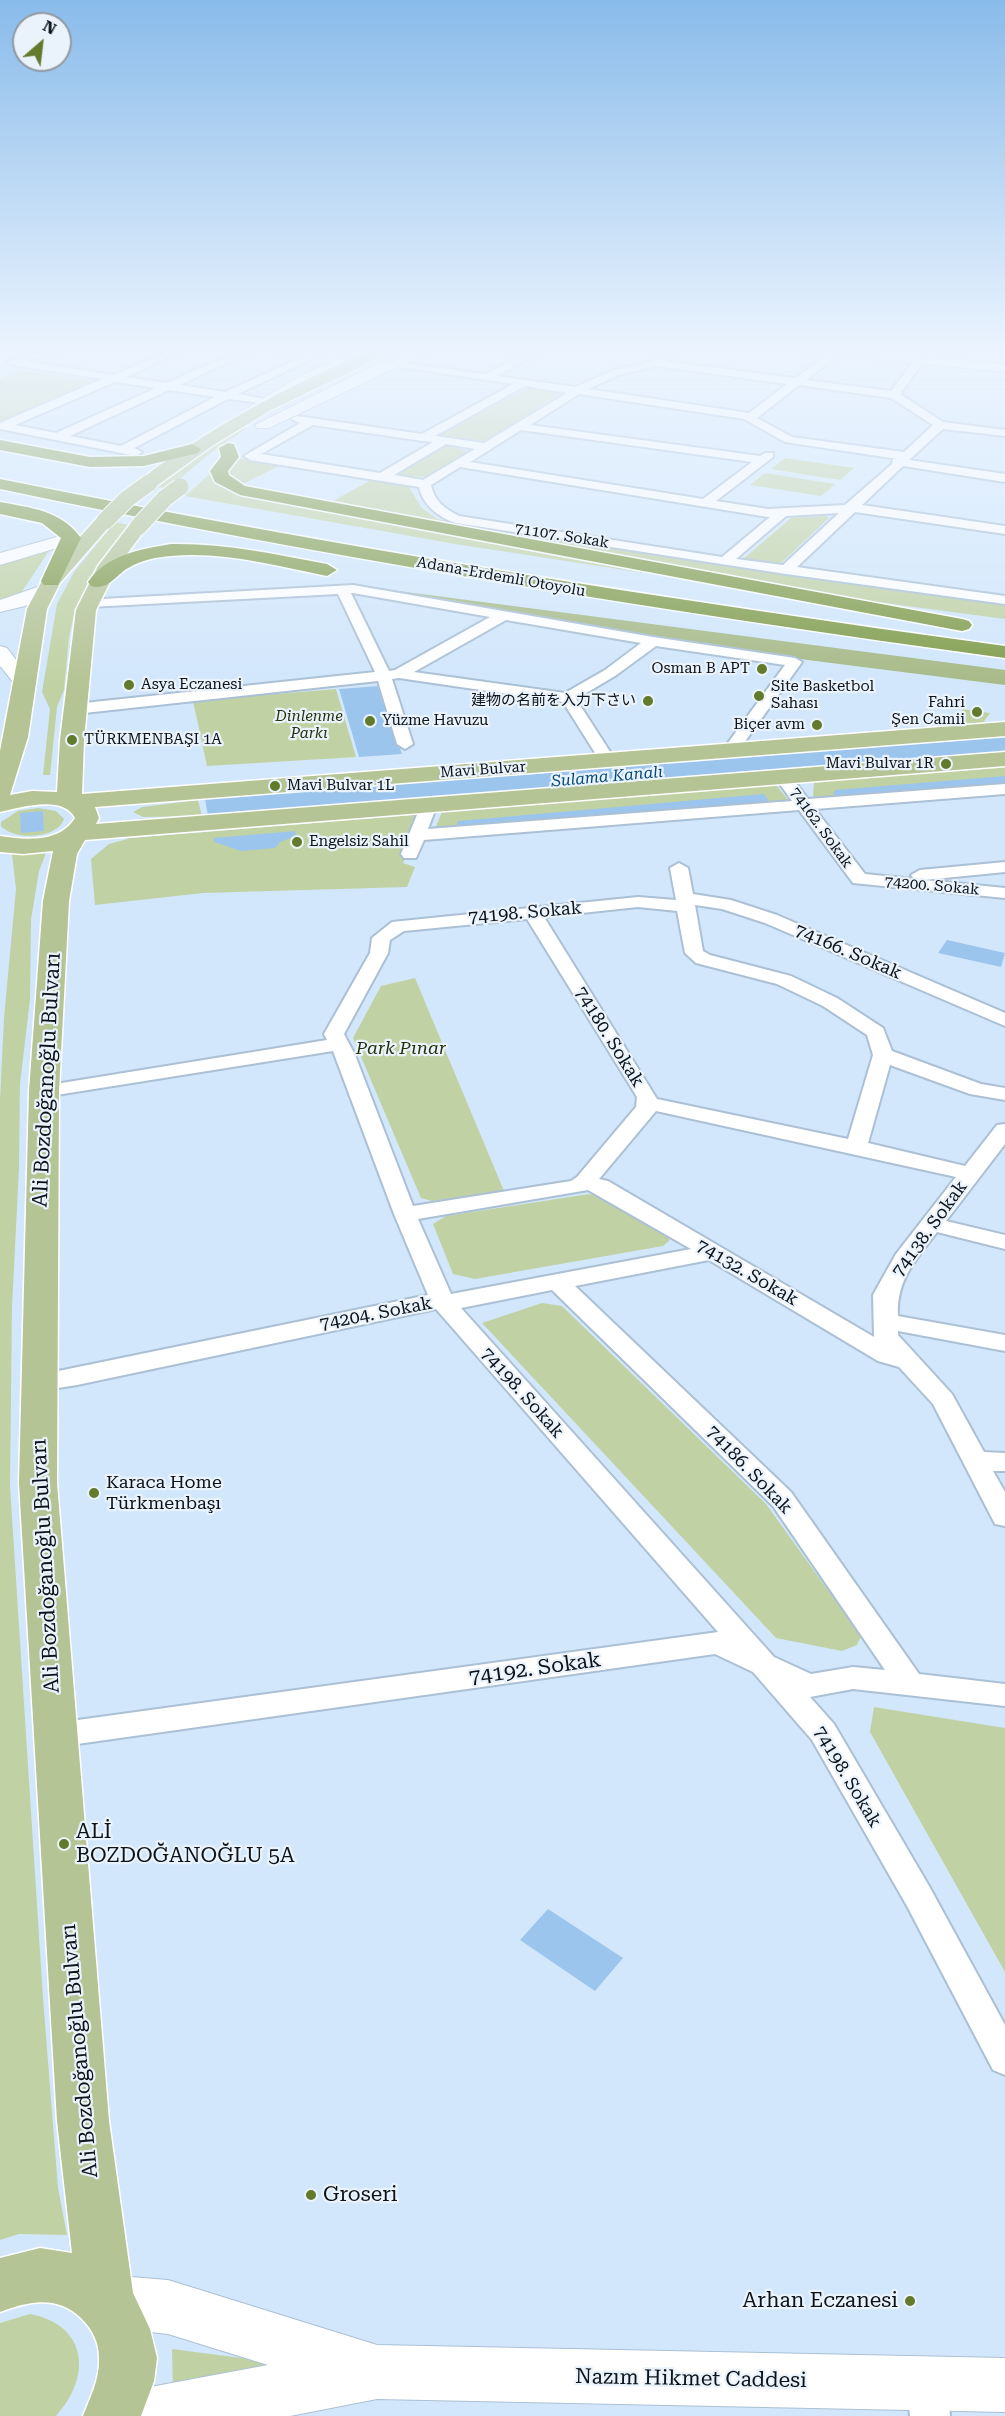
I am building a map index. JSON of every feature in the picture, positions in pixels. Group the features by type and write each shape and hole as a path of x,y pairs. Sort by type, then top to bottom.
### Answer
{"highway":[{"path":"83,461 145,461"},
{"path":"227,461 219,471 221,478 240,490 997,632"},
{"name":"Adana-Erdemli Otoyolu","path":"0,468 197,508 400,544 619,580 997,632"},
{"name":"Adana-Erdemli Otoyolu","path":"0,484 323,547 600,593 1005,652"},
{"path":"0,508 53,520 65,528 71,538 49,586"},
{"path":"98,582 124,562 147,554 198,550 570,607 1005,660"}],"main road":[{"path":"71,759 62,773 43,779 18,776 9,768 8,737 24,683 37,609 49,586 105,521 127,499 177,461"},
{"path":"0,844 30,846 48,844 73,817 71,759 83,625 89,603 98,582 115,554 138,526 165,498 212,461"},
{"path":"0,559 71,538"},
{"path":"0,606 18,602 49,586"},
{"path":"0,613 7,618 0,624"},
{"path":"0,652 24,683"},
{"name":"Mavi Bulvar","path":"73,817 203,792 1005,729"},
{"name":"Mavi Bulvar","path":"73,817 208,823 1005,759"},
{"path":"0,791 9,761"},
{"path":"203,792 129,805 118,814 120,818 135,823 208,823"},
{"path":"0,805 30,798 73,817"},
{"name":"Ali Bozdoğanoğlu Bulvarı","path":"73,817 56,901 44,1091 38,1483 83,2121 106,2301"},
{"path":"0,2285 23,2276 54,2275 83,2284 106,2301 122,2327 128,2358 123,2390 112,2416"},
{"path":"106,2301 168,2307 377,2372"},
{"path":"145,2416 377,2372"},
{"name":"Nazım Hikmet Caddesi","path":"377,2372 929,2401 1005,2385"}],"street":[{"path":"280,461 425,484 466,461"},
{"path":"382,477 410,461"},
{"path":"706,503 762,461"},
{"path":"786,570 899,461"},
{"path":"911,461 1005,478"},
{"path":"461,464 768,513 850,508 1005,530"},
{"name":"71107. Sokak","path":"425,484 427,497 445,514 456,519 725,561 1005,600"},
{"path":"725,561 782,513"},
{"path":"344,590 391,675 405,744"},
{"path":"89,603 344,590 795,662 730,751"},
{"path":"391,675 504,615"},
{"path":"75,709 391,675 568,698 610,673 653,641"},
{"path":"568,698 608,761"},
{"name":"74162. Sokak","path":"783,777 859,879"},
{"path":"418,835 1005,789"},
{"path":"411,854 429,806"},
{"path":"859,879 1005,867"},
{"path":"679,868 694,953 703,958 784,980 830,1002 876,1032 883,1055 856,1147"},
{"name":"74200. Sokak","path":"859,879 1005,893"},
{"name":"74198. Sokak","path":"686,902 638,903 399,926 381,938 379,953 334,1034 405,1214 443,1302 823,1732 918,1896 1005,2059"},
{"name":"74166. Sokak","path":"686,902 725,904 771,919 1005,1020"},
{"name":"74180. Sokak","path":"532,912 648,1103 585,1182"},
{"path":"44,1091 339,1044"},
{"path":"883,1055 977,1090 1005,1094"},
{"path":"648,1103 856,1147 970,1174"},
{"name":"74138. Sokak","path":"1005,1130 904,1259 885,1294 886,1337 943,1400 1005,1517"},
{"path":"405,1214 578,1187 585,1182"},
{"name":"74132. Sokak","path":"585,1182 600,1186 887,1354 910,1363"},
{"path":"931,1224 1005,1242"},
{"name":"74204. Sokak","path":"39,1383 77,1377 427,1302 459,1301 714,1252"},
{"name":"74186. Sokak","path":"556,1282 782,1499 911,1685"},
{"path":"886,1321 1005,1342"},
{"path":"976,1461 1005,1462"},
{"name":"74192. Sokak","path":"56,1735 718,1643 809,1686 853,1678 1005,1695"}],"green space":[{"path":"190,461 201,461 168,488 157,487"},
{"path":"233,461 281,465 243,484 231,478 226,472"},
{"path":"416,461 457,461 428,477 391,475"},
{"path":"782,461 804,461 854,468 840,480 771,469"},
{"path":"212,472 225,487 257,499 651,574 455,544 185,496"},
{"path":"765,473 835,484 821,496 750,485"},
{"path":"371,480 409,487 421,507 437,519 744,569 1005,605 1005,619 738,581 333,501"},
{"path":"826,516 829,518 780,564 743,559 791,518"},
{"path":"115,522 129,525 93,572 74,614 69,637 64,690 57,707 50,775 43,775 50,709 42,692 57,604 74,572"},
{"path":"51,548 21,593 0,601 0,562"},
{"path":"375,588 1005,670 1005,685 784,657 367,589"},
{"name":"Dinlenme Parkı","path":"336,689 356,757 207,766 193,701"},
{"path":"963,709 990,713 980,727 948,729"},
{"path":"1005,767 1005,793 828,807 813,796 814,782"},
{"path":"776,785 797,811 430,841 442,812"},
{"path":"198,800 202,816 143,817 133,812 142,807"},
{"path":"38,808 56,811 64,819 60,826 44,834 25,836 7,831 1,826 1,822 18,811"},
{"path":"423,814 403,863 415,867 407,887 203,893 95,905 91,859 109,844 131,838"},
{"path":"46,853 39,871 31,920 30,999 20,1084 19,1168 12,1307 10,1486 43,1998 58,2188 67,2235 19,2234 0,2240 0,1100 4,1018 16,889 12,854"},
{"name":"Park Pınar","path":"415,978 504,1191 432,1201 421,1198 353,1038 381,986"},
{"path":"589,1194 597,1196 669,1238 669,1241 663,1246 475,1279 453,1274 433,1224 446,1216"},
{"path":"542,1303 562,1306 766,1504 861,1636 857,1645 842,1651 776,1638 482,1323"},
{"path":"874,1707 1005,1728 1005,1972 870,1732"},
{"path":"30,2314 49,2320 64,2329 73,2341 78,2354 79,2369 75,2385 68,2401 56,2416 0,2416 0,2323"},
{"path":"172,2349 326,2369 173,2392"}],"water":[{"name":"Yüzme Havuzu","path":"379,686 402,754 359,757 339,689"},
{"name":"Sulama Kanalı","path":"1005,737 1005,752 208,816 205,799"},
{"path":"1005,776 1005,784 839,797 833,794 835,790"},
{"path":"764,794 771,804 455,829 458,821"},
{"path":"43,811 44,831 21,833 20,813"},
{"path":"295,831 296,836 280,842 275,848 241,851 214,842 214,838"},
{"path":"947,940 1005,953 1001,967 938,953"},
{"path":"548,1909 623,1958 595,1991 520,1940"}],"place":[{"name":"Osman B APT","path":"762,669"},
{"name":"Asya Eczanesi","path":"129,685"},
{"name":"Site Basketbol Sahası","path":"759,696"},
{"name":"建物の名前を入力下さい","path":"648,701"},
{"name":"Fahri Şen Camii","path":"977,712"},
{"name":"Yüzme Havuzu","path":"370,721"},
{"name":"Biçer avm","path":"817,725"},
{"name":"TÜRKMENBAŞI 1A","path":"72,740"},
{"name":"Mavi Bulvar 1R","path":"946,764"},
{"name":"Mavi Bulvar 1L","path":"275,786"},
{"name":"Engelsiz Sahil","path":"297,842"},
{"name":"Karaca Home Türkmenbaşı","path":"94,1493"},
{"name":"ALİ BOZDOĞANOĞLU 5A","path":"64,1844"},
{"name":"Groseri","path":"311,2195"},
{"name":"Arhan Eczanesi","path":"910,2301"}]}
